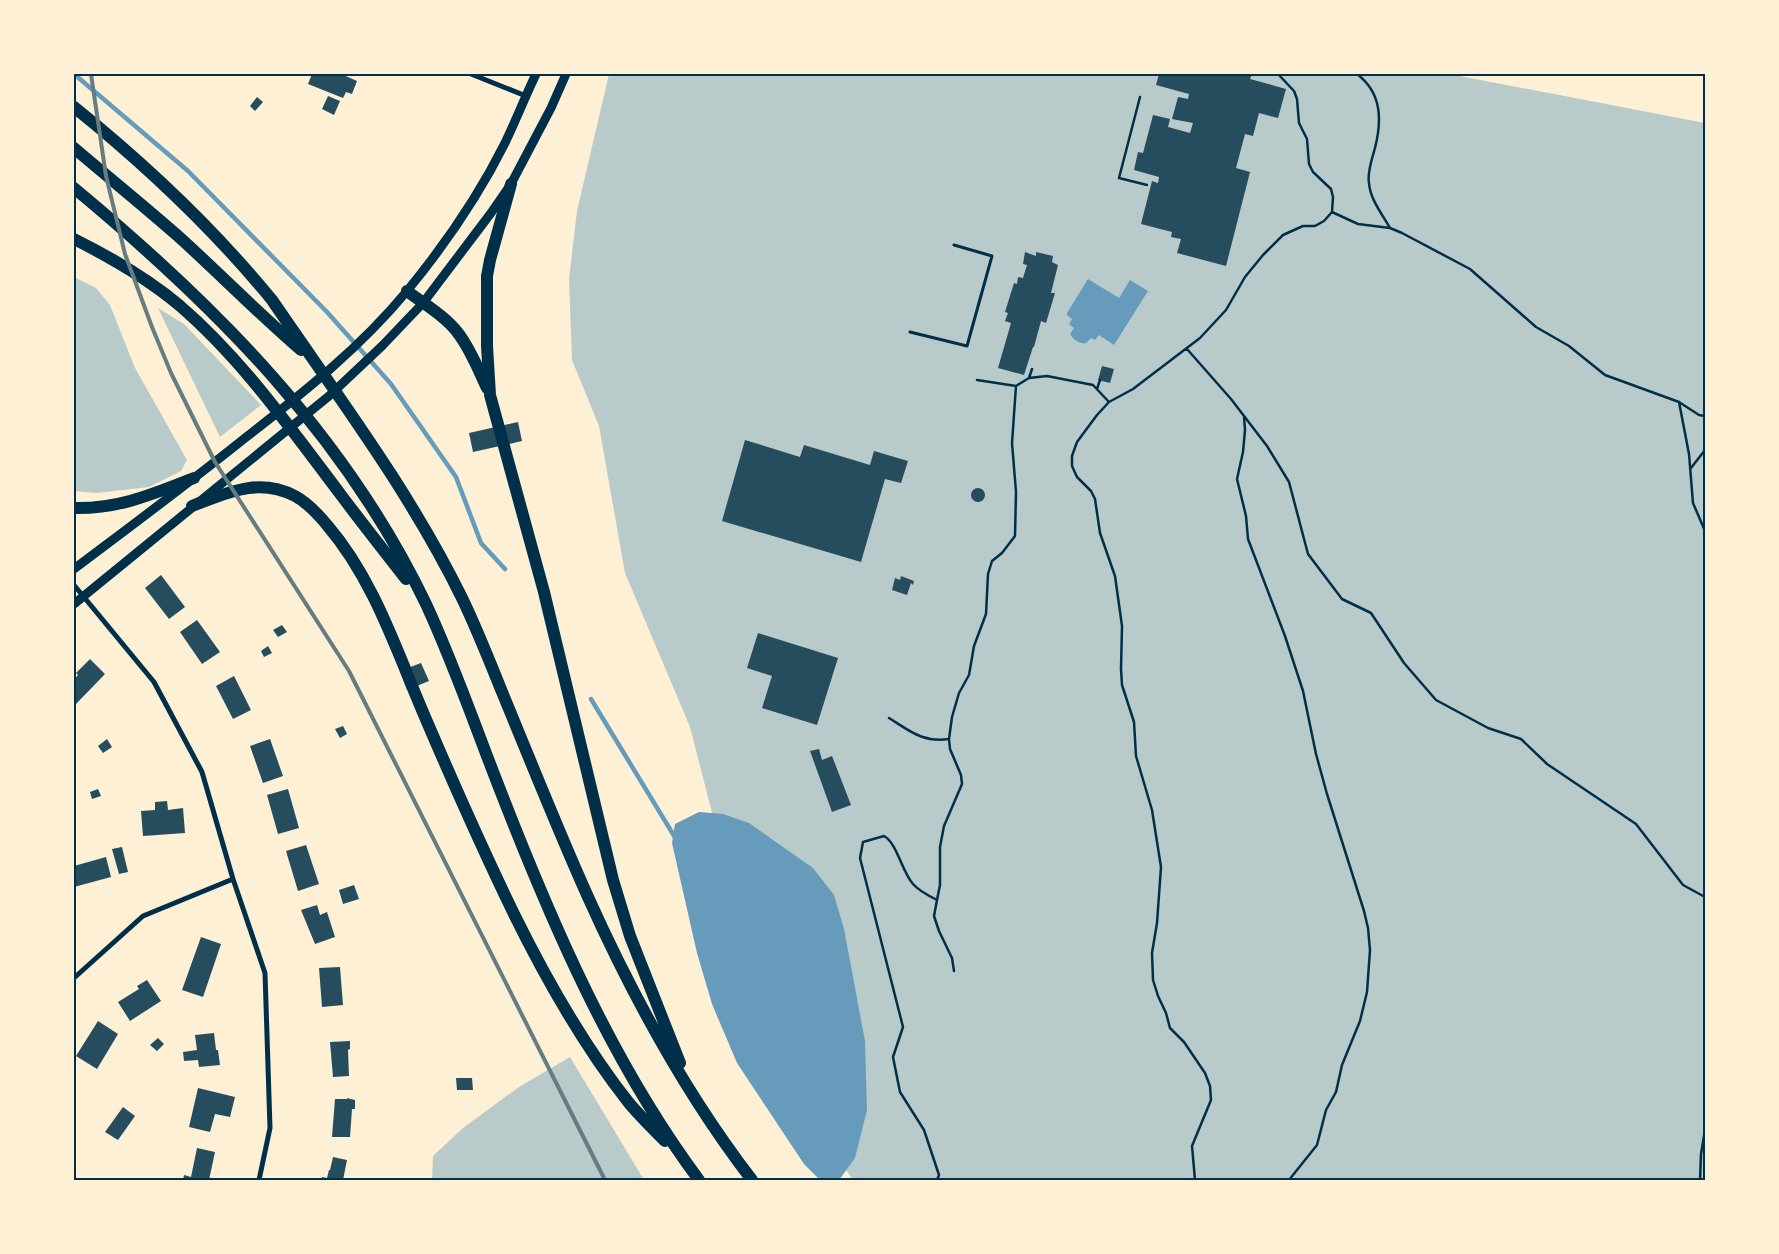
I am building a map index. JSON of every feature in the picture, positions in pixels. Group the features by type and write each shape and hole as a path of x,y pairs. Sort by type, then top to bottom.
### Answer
{"highway":[{"path":"74,107 139,161 218,238 272,300 407,497 439,552 464,602 587,895 618,963 655,1034 692,1096 752,1180"},
{"path":"74,148 176,235 216,271 256,312 316,364"},
{"path":"490,395 487,346 488,276 490,260 511,184"},
{"path":"74,188 181,282 239,339 276,380 345,467 392,541 426,604 502,795 572,961 618,1052 666,1132 699,1180"},
{"path":"74,239 106,255 164,294 178,304 210,335 287,423 426,604"},
{"path":"407,290 459,334 470,352 490,395 544,592 613,880 630,936 692,1096"},
{"path":"74,508 100,507 144,498 194,478"},
{"path":"192,506 244,487 270,488 287,492 296,496 315,512 342,544 370,590 508,902 554,990 576,1028 630,1104 692,1170"}],"main road":[{"path":"74,569 194,478 322,377 350,352 387,314 457,223 476,194 504,143 536,74"},
{"path":"74,604 329,396 400,328 423,303 511,184 551,108 566,74"}],"street":[{"path":"472,74 526,96"},
{"path":"74,585 154,682 202,772 232,879 265,973 270,1128 259,1180"},
{"path":"74,978 144,916 232,879"}],"lane":[{"path":"910,332 967,346 992,256 954,245"}],"path":[{"path":"1195,1180 1192,1146 1211,1100 1210,1086 1205,1073 1184,1042 1170,1028 1153,980 1152,953 1157,923 1161,867 1152,810 1136,756 1134,722 1122,685 1122,626 1115,576 1100,533 1095,499 1077,477 1072,466 1072,456 1077,442 1109,402 1133,389 1200,338 1226,310 1245,277 1283,235 1303,226 1315,226 1324,221 1332,212 1332,189 1313,172 1309,164 1306,139 1299,122 1297,99 1294,91 1278,74"},
{"path":"1357,74 1366,81 1374,92 1378,104 1379,117 1376,144 1368,182 1372,197 1390,228"},
{"path":"1140,97 1119,178 1147,185"},
{"path":"1332,212 1358,224 1390,228 1402,232 1470,269 1536,327 1569,346 1605,375 1679,402 1699,415 1705,416"},
{"path":"1187,349 1231,399 1268,446 1289,482 1308,554 1342,598 1371,613 1404,662 1436,700 1488,728 1521,739 1547,764 1636,824 1684,885 1705,897"},
{"path":"1030,378 1032,369"},
{"path":"977,380 1016,386 1030,378 1047,376 1093,386 1109,402"},
{"path":"1097,389 1100,380"},
{"path":"954,972 952,958 934,916 940,886 940,847 944,826 962,784 961,775 950,749 950,739 959,693 969,675 974,646 986,614 988,574 992,561 1002,553 1015,536 1016,492 1012,443 1016,386"},
{"path":"1679,402 1689,454 1693,503 1705,531"},
{"path":"1244,417 1243,452 1237,479 1246,516 1248,539 1304,691 1316,754 1364,911 1370,950 1367,992 1360,1021 1342,1065 1336,1092 1326,1110 1318,1145 1290,1180"},
{"path":"1690,470 1705,450"},
{"path":"889,718 922,738 937,741 950,739"},
{"path":"936,900 913,884 889,839 884,836 863,842 860,858 903,1026 893,1057 900,1092 924,1130 939,1175 937,1180"},
{"path":"1700,1180 1701,1154 1705,1130"}],"shaded area":[{"path":"609,74 1449,74 1705,123 1705,1180 853,1180 844,1167 738,914 690,727 625,573 599,426 572,360 569,279 577,211"},
{"path":"74,277 96,288 110,305 135,368 187,460 181,471 149,487 96,493 74,491"},
{"path":"158,308 184,324 261,405 220,437"},
{"path":"570,1057 644,1180 432,1180 433,1156 463,1128 519,1087"}],"water":[{"path":"1088,279 1119,298 1130,280 1148,291 1114,345 1099,335 1095,340 1091,338 1086,343 1081,343 1070,334 1074,328 1069,324 1072,319 1067,313"},
{"path":"699,812 723,814 749,823 813,868 834,895 844,929 865,1041 867,1110 855,1158 839,1180 820,1180 804,1164 737,1063 712,1004 697,953 672,843 675,824"}],"building":[{"path":"312,74 341,74 357,81 352,94 346,92 343,98 308,84"},
{"path":"1159,74 1252,74 1250,79 1286,89 1278,118 1259,113 1253,136 1245,134 1236,168 1250,172 1226,266 1177,253 1181,239 1171,237 1172,232 1141,224 1152,181 1158,183 1159,177 1134,170 1138,152 1143,153 1153,115 1170,119 1168,127 1190,133 1193,123 1172,119 1178,97 1188,99 1189,94 1156,85"},
{"path":"328,96 340,101 334,115 322,109"},
{"path":"257,97 263,102 255,111 250,106"},
{"path":"1025,252 1036,256 1036,252 1053,256 1052,262 1058,265 1051,293 1055,293 1046,323 1041,321 1024,375 998,368 1011,323 1005,321 1008,313 1005,312 1014,283 1017,284 1018,277 1023,278 1027,265 1023,264"},
{"path":"1102,366 1114,369 1110,383 1098,380"},
{"path":"518,422 522,441 473,452 469,433"},
{"path":"745,440 800,457 804,445 870,465 874,451 908,461 901,483 885,479 861,562 722,521"},
{"path":"978,488 983,490 985,495 983,500 978,502 973,500 971,495 973,490"},
{"path":"161,575 185,607 169,619 145,588"},
{"path":"901,576 914,581 913,585 911,583 907,595 892,590 895,578 900,580"},
{"path":"197,620 220,652 202,664 180,632"},
{"path":"282,625 287,632 278,637 273,630"},
{"path":"758,633 838,658 817,725 762,708 772,676 747,668"},
{"path":"268,646 272,653 264,657 261,651"},
{"path":"90,659 105,674 76,704 74,702 74,680 78,675 76,673"},
{"path":"421,663 429,681 407,690 400,671"},
{"path":"234,676 251,710 233,719 216,686"},
{"path":"343,726 347,734 340,738 335,729"},
{"path":"107,739 112,747 103,753 98,746"},
{"path":"270,739 283,776 263,783 250,746"},
{"path":"819,749 822,760 832,756 851,805 832,812 810,751"},
{"path":"98,789 101,796 92,799 90,792"},
{"path":"288,789 299,828 278,834 267,795"},
{"path":"167,801 168,810 183,808 185,833 143,836 141,811 155,810 155,802"},
{"path":"306,845 319,884 298,891 286,851"},
{"path":"122,847 128,872 119,874 112,849"},
{"path":"106,857 111,877 74,887 74,866"},
{"path":"354,885 359,899 343,904 339,890"},
{"path":"317,905 320,915 327,912 335,937 315,944 301,910"},
{"path":"201,937 221,944 203,997 182,990"},
{"path":"340,967 343,1005 322,1007 319,968"},
{"path":"147,980 161,1001 130,1021 118,1002 139,989 137,986"},
{"path":"98,1021 118,1034 97,1069 76,1056"},
{"path":"214,1033 220,1065 199,1067 198,1060 184,1061 183,1052 197,1050 195,1035"},
{"path":"158,1038 164,1044 157,1051 150,1045"},
{"path":"350,1041 350,1049 348,1050 349,1076 333,1077 330,1042"},
{"path":"456,1078 472,1078 473,1090 457,1090"},
{"path":"198,1088 235,1097 230,1117 215,1114 210,1132 189,1127"},
{"path":"347,1098 355,1100 355,1109 352,1109 350,1137 332,1137 335,1099"},
{"path":"123,1107 135,1116 118,1140 105,1132"},
{"path":"197,1148 215,1152 209,1180 183,1180 184,1175 191,1177"},
{"path":"333,1157 347,1160 343,1180 321,1180 322,1177 327,1178"}],"waterway":[{"path":"74,74 188,171 327,312 391,384 456,477 481,543 505,569"},
{"path":"591,699 676,839"}],"railway":[{"path":"91,74 106,176 125,254 171,373 215,462 349,671 605,1180"}]}
